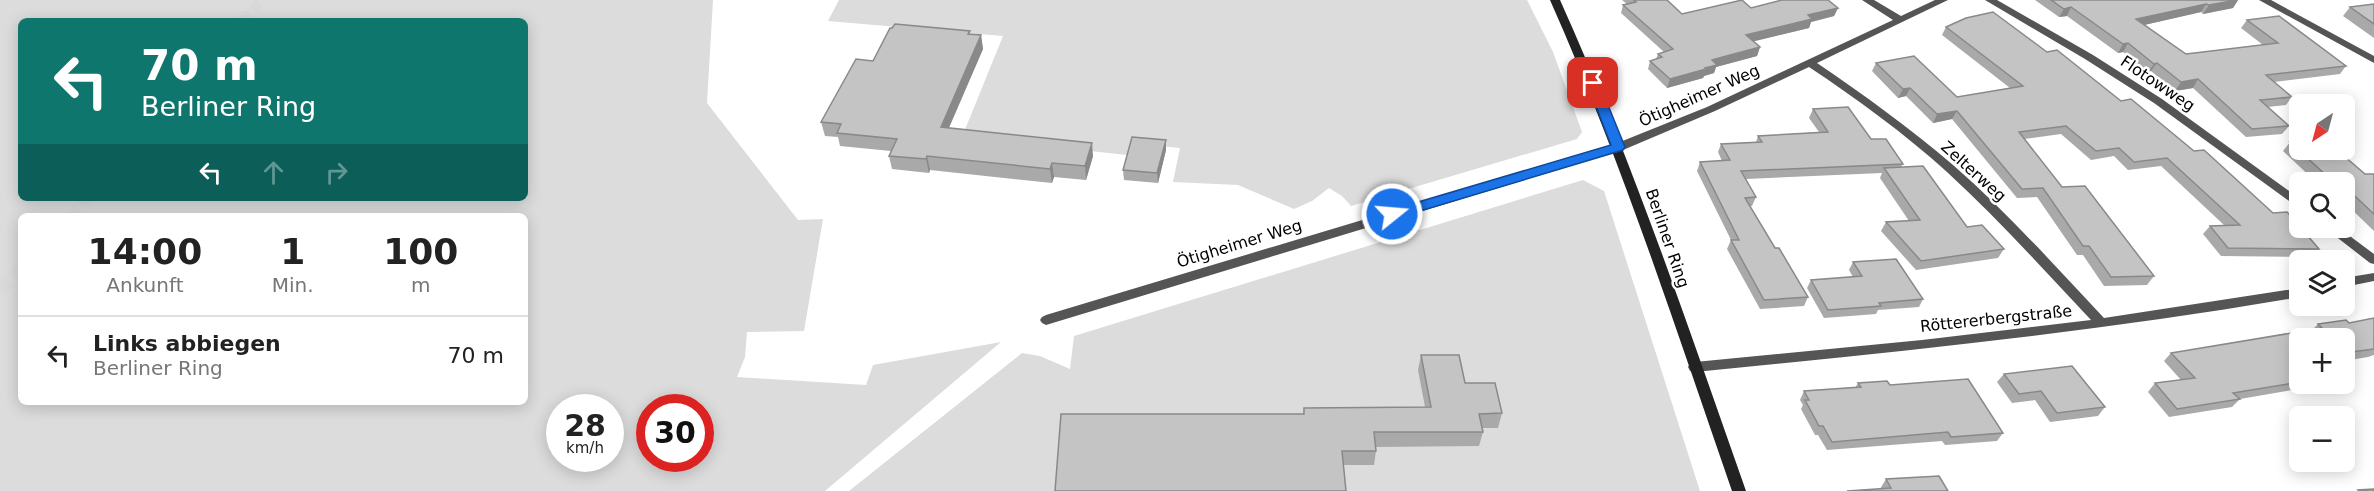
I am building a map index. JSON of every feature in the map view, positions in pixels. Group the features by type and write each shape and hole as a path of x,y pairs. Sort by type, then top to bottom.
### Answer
{"street":[{"name":"Berliner Ring","path":"1556,0 1584,61 1618,147 1739,491"},
{"path":"1868,0 1901,21"},
{"name":"Ötigheimer Weg","path":"1046,320 1618,147 1712,109 1942,0"},
{"name":"Flotowweg","path":"1990,0 2089,57 2158,101 2289,197"},
{"path":"2264,0 2374,60"},
{"name":"Zelterweg","path":"1808,62 1861,97 1967,184 2022,238 2101,323"},
{"path":"2344,238 2374,260"},
{"path":"2355,281 2374,277"},
{"name":"Röttererbergstraße","path":"1695,367 2101,323 2289,294"}],"shaded area":[{"path":"0,0 713,0 707,103 798,220 823,219 804,331 747,332 745,357 737,377 866,385 873,365 1001,342 825,491 0,491"},
{"path":"839,0 1527,0 1553,52 1582,132 1577,139 1351,206 1342,196 1329,188 1312,201 1294,209 1238,185 1173,182 1180,148 1130,143 1127,155 962,137 1003,36 828,21"},
{"path":"1583,180 1604,191 1700,491 849,491 1022,353 1040,356 1070,369 1074,336"}],"building":[{"path":"1634,0 1667,0 1682,14 1742,0 1751,8 1782,0 1828,0 1838,8 1808,15 1812,19 1746,35 1760,47 1712,60 1717,65 1670,79 1650,61 1662,57 1658,54 1673,49 1623,5 1636,2"},
{"path":"2051,0 2237,0 2206,4 2136,19 2186,54 2278,43 2247,20 2279,16 2346,66 2266,75 2289,94 2289,97 2260,100 2289,126 2252,129 2198,79 2181,82 2128,43 2123,44 2071,7 2064,9"},
{"path":"2374,4 2374,24 2350,7"},
{"path":"1993,12 2047,52 2057,50 2121,101 2131,99 2194,151 2204,150 2273,213 2287,212 2289,214 2289,238 2310,238 2319,249 2228,248 2210,226 2240,225 2167,158 2134,162 2119,148 2096,151 2066,126 2019,132 2062,187 2085,186 2154,276 2111,277 2089,246 2083,246 2043,188 2022,189 1957,111 1937,114 1910,88 1903,89 1876,63 1914,56 1957,97 2023,86 1946,27 1966,18"},
{"path":"895,24 970,31 968,34 981,35 941,127 1092,143 1085,166 1052,163 1050,169 927,156 926,159 889,156 897,139 837,133 841,124 821,122 856,59 873,61 890,28"},
{"path":"1848,107 1871,139 1886,139 1903,164 1741,171 1756,197 1745,198 1775,248 1779,248 1808,297 1764,300 1731,240 1739,240 1700,162 1730,160 1721,144 1762,142 1758,136 1828,132 1813,109"},
{"path":"1132,137 1166,140 1157,173 1123,170"},
{"path":"2310,160 2349,160 2365,174 2374,174 2374,214 2355,196 2355,172 2323,172"},
{"path":"1923,166 1967,227 1982,225 2004,249 1921,261 1886,222 1920,220 1884,168"},
{"path":"1896,259 1923,299 1879,303 1881,306 1828,310 1811,280 1862,276 1853,262"},
{"path":"2374,318 2374,349 2355,352 2355,328 2322,328 2318,324 2346,320 2349,323"},
{"path":"2289,333 2289,384 2233,393 2240,399 2177,409 2155,383 2195,378 2171,353"},
{"path":"1421,355 1459,355 1465,383 1495,383 1502,413 1479,414 1483,432 1374,432 1376,451 1342,451 1346,491 1055,491 1061,414 1304,414 1304,408 1431,407"},
{"path":"2072,366 2105,407 2057,413 2041,391 2019,394 2004,374"},
{"path":"1968,379 2003,433 1951,437 1948,432 1832,442 1823,426 1819,426 1805,400 1809,400 1804,391 1861,387 1858,383 1887,381 1890,385"},
{"path":"1939,476 1948,491 1847,491 1891,488 1886,479"},
{"path":"2374,489 2374,491 2358,490"}],"tunnel":[{"path":"246,18 261,0"},
{"path":"74,213 84,201"},
{"path":"0,291 18,272"}],"route":[{"path":"1392,214 1618,147 1593,83"}]}
